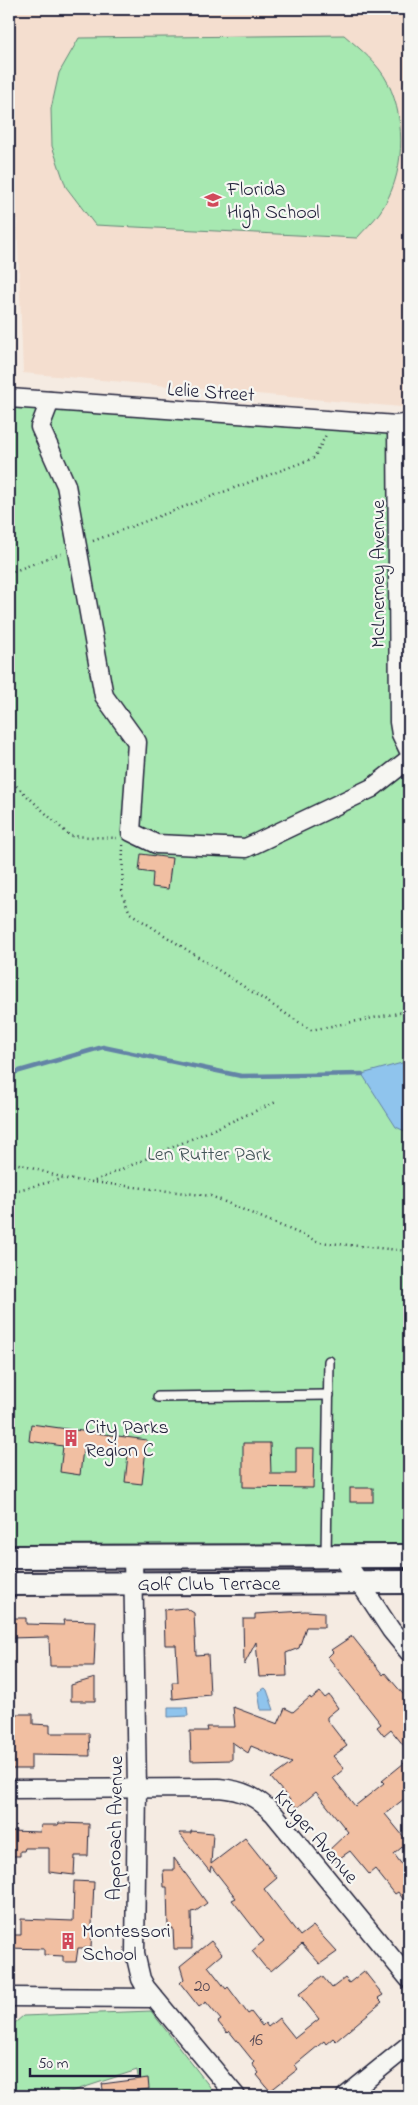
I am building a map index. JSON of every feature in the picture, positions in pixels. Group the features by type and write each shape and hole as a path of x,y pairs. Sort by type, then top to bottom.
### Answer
{"street":[{"name":"Lelie Street","path":"9,398 403,424"},
{"path":"50,401 40,427 66,485 104,696 137,742 130,832 156,844 246,848 372,788 409,759"},
{"name":"McLnerney Avenue","path":"403,424 399,722 401,734 409,751"},
{"name":"Approach Avenue","path":"133,1556 137,1788 135,1953 141,1979 154,1998 236,2096"},
{"path":"334,1556 360,1582 409,1652"},
{"name":"Golf Club Terrace","path":"9,1557 409,1556"},
{"name":"Golf Club Terrace","path":"9,1584 135,1585 409,1582"},
{"name":"Kruger Avenue","path":"9,1789 233,1789 244,1792 264,1803 409,1979"},
{"path":"9,1997 154,1998"},
{"path":"346,2096 409,2045"}],"lane":[{"path":"329,1361 325,1508 334,1556"},
{"path":"158,1396 329,1396"}],"path":[{"path":"9,573 314,458 327,433"},
{"path":"9,779 70,836 124,838 122,894 130,913 311,1030 409,1011"},
{"path":"94,1182 276,1102"},
{"path":"9,1161 68,1179 212,1196 319,1242 409,1251"},
{"path":"9,1192 64,1178"}],"shaded area":[{"name":"Florida High School","path":"9,9 409,9 409,405 401,407 23,373"}],"green space":[{"path":"344,35 368,57 384,76 394,98 400,131 399,166 388,198 378,215 357,238 95,225 66,187 52,146 51,109 59,73 79,38"},
{"name":"Len Rutter Park","path":"9,403 393,429 409,759 409,1548 9,1549"},
{"path":"151,2011 217,2096 141,2096 137,2070 58,2096 9,2096 9,2028 23,2016"}],"water":[{"path":"409,1061 409,1133 396,1127 362,1074"},
{"path":"265,1688 274,1710 261,1710 258,1692"},
{"path":"168,1707 187,1707 188,1716 168,1717"}],"building":[{"path":"141,854 172,858 168,889 152,887 153,873 139,871"},
{"path":"31,1424 147,1440 142,1484 125,1482 128,1455 83,1449 80,1475 60,1472 63,1446 29,1441"},
{"path":"243,1443 270,1443 271,1474 296,1474 296,1448 314,1448 313,1488 243,1487"},
{"path":"350,1488 373,1488 373,1502 350,1502"},
{"path":"186,1608 194,1613 196,1655 208,1654 210,1695 173,1699 172,1682 178,1682 176,1645 165,1645 164,1610"},
{"path":"305,1611 324,1612 324,1627 306,1627 299,1648 286,1653 287,1676 259,1677 256,1642 244,1665 243,1619 255,1619 255,1614"},
{"path":"9,1618 26,1618 26,1624 64,1625 63,1620 96,1621 94,1666 50,1666 49,1637 9,1638"},
{"path":"352,1636 383,1675 385,1673 409,1701 409,1752 391,1730 384,1736 377,1727 381,1724 328,1657 333,1652 331,1650"},
{"path":"95,1678 95,1701 71,1701 71,1685"},
{"path":"320,1692 325,1698 329,1695 338,1708 327,1717 327,1720 347,1746 333,1756 344,1769 333,1778 355,1806 384,1783 382,1781 409,1759 409,1795 385,1814 408,1842 394,1854 409,1874 409,1907 398,1892 395,1894 375,1869 369,1874 350,1851 334,1862 327,1852 348,1832 316,1792 297,1808 271,1778 292,1763 251,1746 248,1753 232,1742 232,1760 191,1761 190,1731 208,1731 207,1727 235,1727 233,1707 278,1724 285,1708 293,1712 310,1697 311,1699"},
{"path":"9,1714 33,1714 33,1724 50,1725 50,1733 89,1733 90,1756 31,1755 31,1769 9,1769"},
{"path":"59,1823 89,1824 88,1856 75,1856 74,1875 49,1872 49,1848 25,1848 24,1851 20,1851 20,1856 9,1856 9,1831 40,1832 41,1825 58,1825"},
{"path":"191,1831 213,1833 211,1864 245,1838 277,1878 264,1889 300,1936 313,1926 337,1952 320,1964 302,1944 271,1971 265,1967 252,1951 264,1941 232,1900 236,1898 211,1866 210,1872 179,1833 191,1833"},
{"path":"174,1858 207,1903 196,1911 191,1912 192,1949 174,1949 173,1928 168,1928 167,1887 164,1887 163,1870 174,1870"},
{"path":"74,1881 94,1882 91,1948 78,1948 76,1962 63,1962 63,1956 44,1955 44,1949 9,1948 9,1935 21,1935 21,1919 73,1921"},
{"path":"211,1941 222,1954 208,1966 226,1989 228,1987 248,2014 251,2012 262,2026 265,2023 268,2027 279,2018 295,2038 319,2019 299,1994 322,1976 332,1988 345,1978 349,1983 364,1971 383,1995 378,1998 382,2002 336,2041 333,2038 326,2044 324,2041 295,2065 298,2069 270,2091 257,2075 259,2073 252,2064 254,2062 229,2031 227,2033 218,2022 221,2020 206,2002 199,2007 180,1983 184,1979 180,1966"},
{"path":"148,2078 149,2089 104,2095 102,2084"}],"waterway":[{"path":"9,1074 103,1047 241,1076 362,1074"}],"place":[{"name":"Florida High School","path":"213,200"},
{"name":"City Parks Region C","path":"71,1438"},
{"name":"Montessori School","path":"68,1941"}]}
